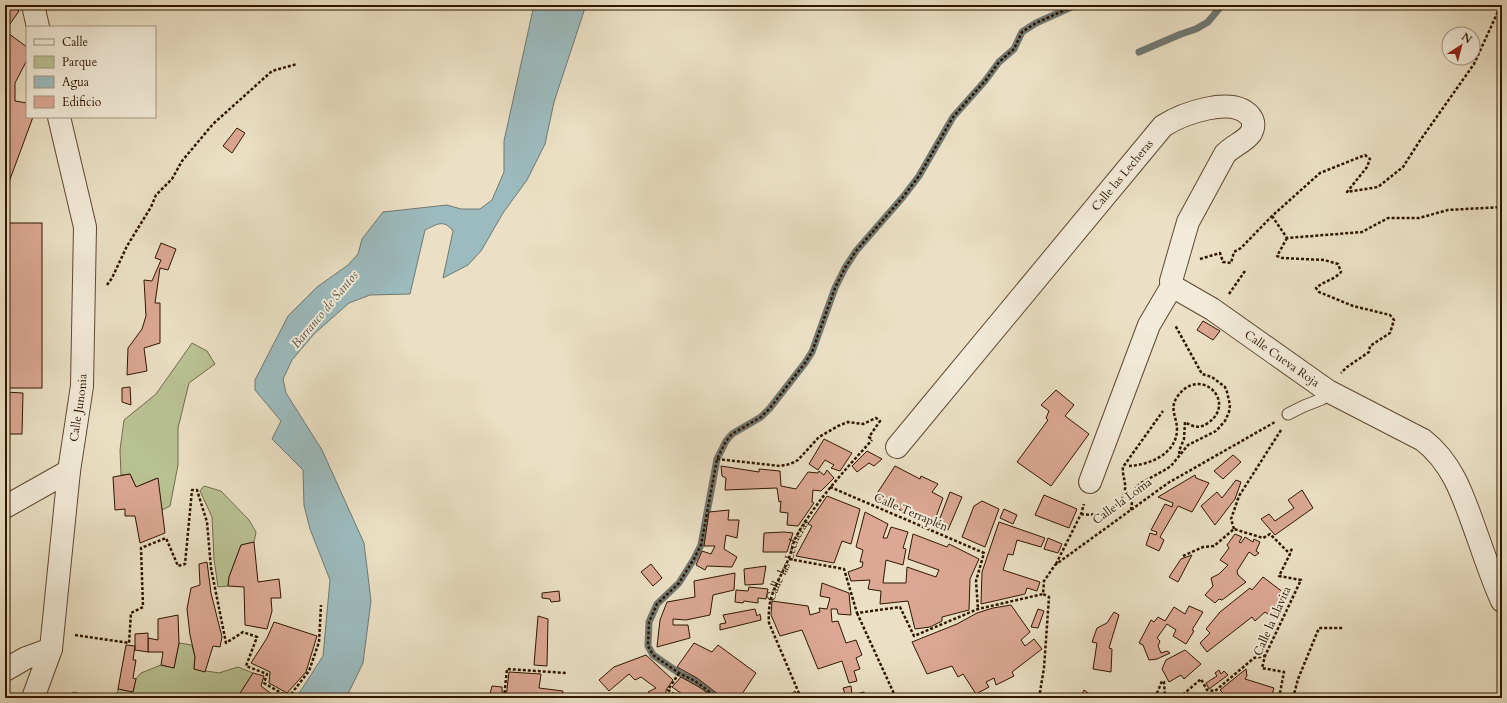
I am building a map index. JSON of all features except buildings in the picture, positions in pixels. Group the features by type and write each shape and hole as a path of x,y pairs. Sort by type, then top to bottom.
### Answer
{"street":[{"path":"33,5 38,26"},
{"name":"Calle las Lecheras","path":"897,447 1163,126 1173,120 1210,108 1236,108 1249,114 1253,120 1251,133 1245,139 1230,148 1225,154 1188,222 1171,281 1172,286"},
{"name":"Calle Junonia","path":"33,698 52,641 69,471 82,386 85,227 59,118"},
{"path":"1090,482 1149,325 1172,286"},
{"name":"Calle Cueva Roja","path":"1172,286 1334,383 1433,447 1457,480 1491,577 1502,601"},
{"path":"5,507 69,471"},
{"path":"5,670 52,641"}],"lane":[{"path":"1288,414 1322,398 1334,383"}],"path":[{"path":"718,698 695,681 679,673 653,655 648,646 649,622 657,604 679,583 701,545 717,459 726,441 732,434 761,417 770,408 805,363 812,352 835,288 845,268 856,251 903,197 919,176 953,117 985,81 999,62 1014,49 1022,32 1036,23 1076,5"},
{"path":"1220,253 1223,262 1231,263 1234,252 1241,248 1272,216 1320,173 1365,155 1370,159 1367,167 1347,192 1378,187 1403,167 1474,64 1501,5"},
{"path":"83,312 99,298 112,278 127,246 151,207 156,195 172,179 182,161 209,130 272,70 297,64"},
{"path":"1287,238 1362,232 1388,218 1418,218 1448,210 1502,207"},
{"path":"1272,216 1287,238"},
{"path":"1287,238 1277,256 1282,258 1324,260 1338,264 1342,272 1337,277 1321,283 1316,288 1319,292 1353,306 1390,315 1394,320 1390,332 1370,346 1369,352 1347,366 1334,383"},
{"path":"1225,300 1245,271"},
{"path":"1131,510 1133,494 1136,488 1171,466 1188,445 1221,427 1228,412 1229,398 1225,387 1212,377 1202,374 1169,314 1160,307"},
{"path":"1129,466 1138,466 1154,462 1165,453 1175,441 1177,435 1173,407 1176,398 1186,386 1193,384 1206,385 1214,391 1218,398 1218,410 1212,420 1202,426 1196,427 1186,422 1184,439 1179,451 1180,455"},
{"path":"1234,529 1231,519 1239,496 1281,430 1296,422 1304,406"},
{"path":"1081,514 1089,515 1104,513 1114,507 1119,501 1125,489 1123,468 1163,411"},
{"name":"Calle la Loma","path":"1043,594 1044,581 1055,565 1168,483 1288,414"},
{"name":"Calle las Lecheras","path":"717,459 780,466 790,464 798,460 819,437 838,426 848,422 863,424 876,418 880,421 869,437 872,440 830,487 796,538 789,559 771,595 768,613 769,623 801,698"},
{"path":"1055,565 1081,514 1090,482"},
{"name":"Calle Terraplén","path":"830,487 984,553 976,581 978,609"},
{"path":"52,641 129,643 131,612 143,607 141,548 166,538 178,566 185,564 192,490 197,490 207,522 211,568 226,643 242,632 256,637 246,666 267,674 264,683 288,698 309,671 319,642 321,605"},
{"path":"1234,529 1262,538 1270,534 1290,554 1292,548"},
{"path":"1183,556 1203,546 1214,546 1234,529"},
{"name":"Calle la Llavita","path":"1279,698 1284,672 1262,668 1265,656 1301,580 1279,576 1290,554"},
{"path":"789,559 844,569 857,613 896,698"},
{"path":"857,613 900,607 914,636 978,609 1043,594 1050,596 1044,668 1039,698"},
{"path":"1293,698 1298,679 1319,628 1343,628"},
{"path":"1179,698 1201,679 1206,690 1215,691 1254,658 1265,656"},
{"path":"504,698 504,684 507,669 566,673"},
{"path":"679,673 668,690 680,698"},
{"path":"1155,698 1162,682 1164,682 1165,698"}],"green space":[{"path":"192,343 207,351 215,364 189,383 178,428 178,465 170,506 162,510 157,478 136,487 130,474 121,475 120,450 124,420 156,394"},
{"path":"204,486 221,491 249,520 256,532 254,542 241,545 229,577 228,586 218,587 214,559 212,517 200,491"},
{"path":"179,643 192,645 195,657 194,669 219,673 238,667 253,673 239,695 241,698 116,698 118,689 133,692 136,679 141,673 161,665 174,668"},
{"path":"73,692 99,698 71,698"}],"water":[{"name":"Barranco de Santos","path":"534,5 586,5 554,102 545,144 527,180 503,213 481,251 468,265 443,278 453,231 450,227 443,224 425,230 410,294 370,295 349,303 314,334 292,360 283,379 286,393 322,450 364,543 371,601 363,663 346,698 296,698 323,656 330,580 310,529 304,505 303,470 272,439 281,421 255,390 255,380 288,316 317,287 348,265 358,254 362,239 383,212 447,205 461,209 480,209 492,200 504,172 504,141"}],"waterway":[{"path":"718,698 695,681 679,673 653,655 648,646 649,622 657,604 679,583 701,545 717,459 726,441 732,434 761,417 770,408 805,363 812,352 835,288 845,268 856,251 903,197 919,176 953,117 985,81 999,62 1014,49 1022,32 1036,23 1076,5"},
{"path":"1139,52 1196,29 1208,22 1222,5"}]}
